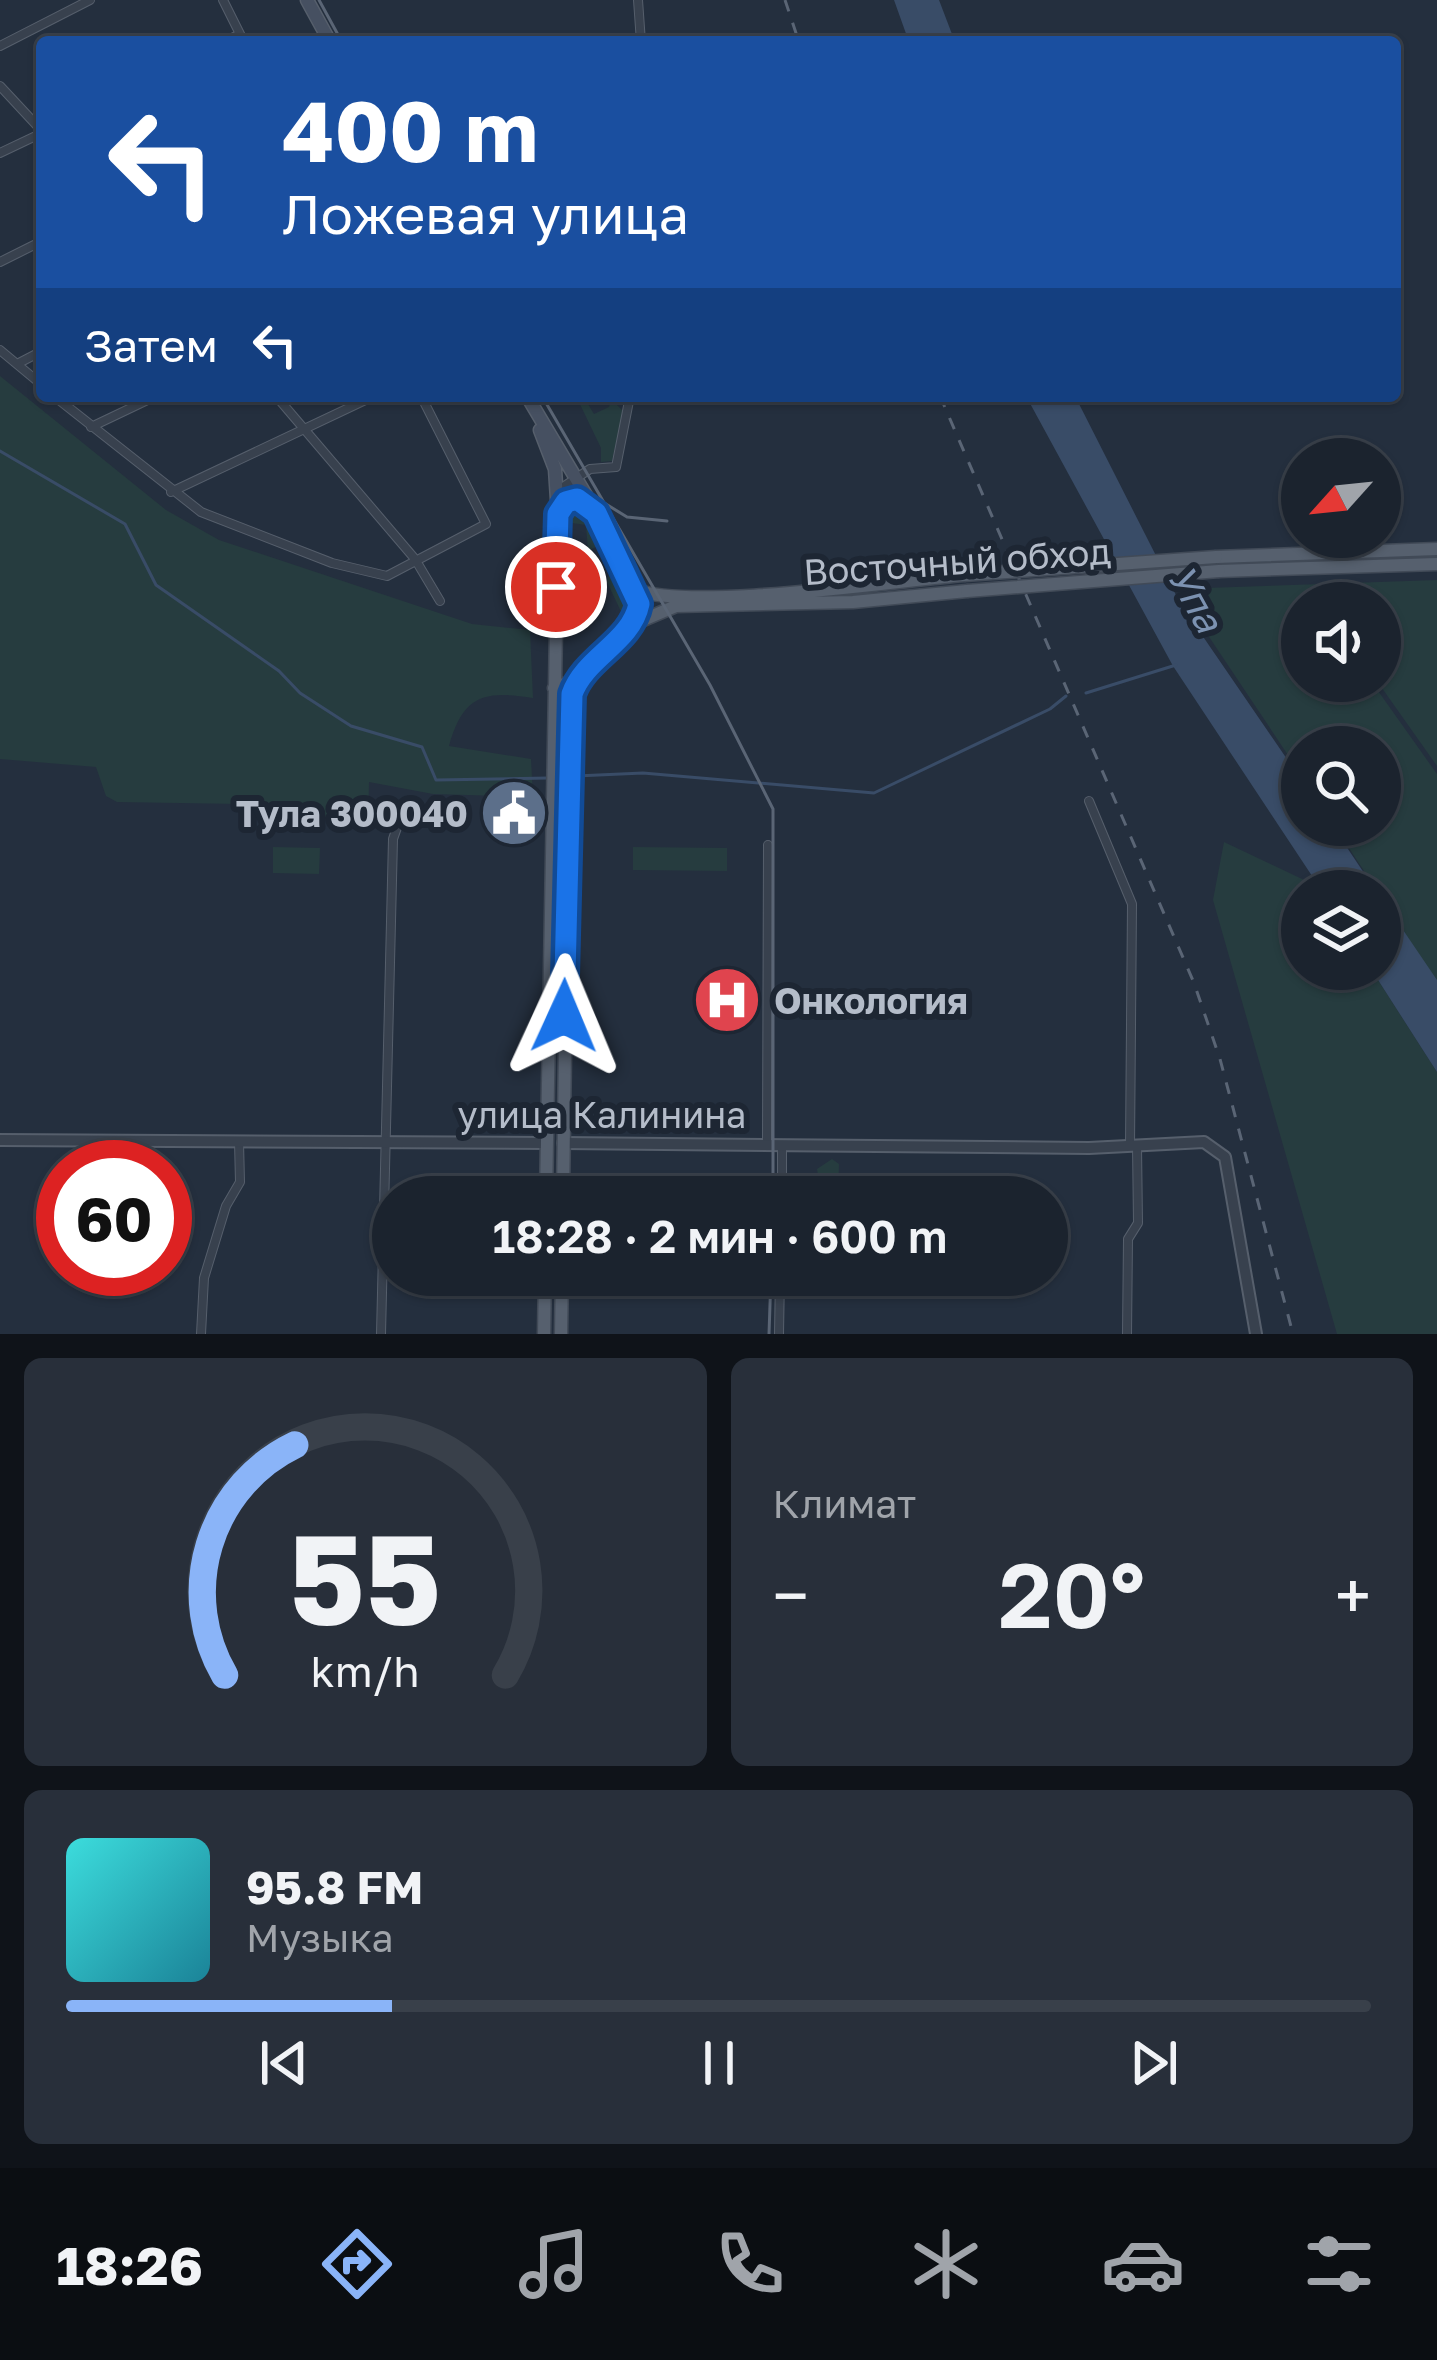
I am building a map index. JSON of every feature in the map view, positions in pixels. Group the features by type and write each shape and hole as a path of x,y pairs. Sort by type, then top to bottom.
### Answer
{"main road":[{"path":"307,0 327,36"},
{"path":"529,402 550,454 558,514 546,1176"},
{"path":"531,402 596,513 639,604 630,627 580,676 569,714"},
{"path":"558,514 566,502 577,499 596,513"},
{"name":"Восточный обход","path":"636,590 669,596 736,594 964,575 1437,549"},
{"name":"Восточный обход","path":"630,627 676,606 853,602 1217,564 1437,564"},
{"path":"554,688 565,683 570,688 563,1176"},
{"path":"551,807 559,813 568,808"},
{"name":"улица Калинина","path":"547,1143 563,1143"},
{"path":"544,1334 545,1296"},
{"path":"562,1296 562,1334"}],"street":[{"path":"0,46 89,0"},
{"path":"223,0 241,36"},
{"path":"638,0 641,36"},
{"path":"0,86 36,125"},
{"path":"0,153 36,135"},
{"path":"0,262 36,244"},
{"path":"0,350 36,381"},
{"path":"16,364 36,354"},
{"path":"61,402 201,512 332,563 387,576 486,524 424,402"},
{"path":"91,427 143,402"},
{"path":"281,402 415,559 440,602"},
{"path":"171,492 362,402"},
{"path":"557,490 597,467 616,466 629,402"},
{"path":"1089,801 1132,904 1134,1146 1139,1201 1138,1223 1128,1239 1127,1334"},
{"path":"381,1334 390,1144 393,838 400,819"},
{"path":"767,1144 768,845"},
{"name":"улица Калинина","path":"0,1140 547,1143"},
{"path":"201,1334 204,1278 226,1205 240,1182 239,1142"},
{"name":"улица Калинина","path":"563,1143 1134,1146 1204,1142 1225,1157 1256,1334"},
{"path":"782,1145 782,1176"},
{"path":"779,1334 780,1296"}],"green space":[{"path":"0,376 166,510 219,540 472,624 530,630 533,698 501,695 478,700 461,716 449,746 531,759 533,797 433,794 369,782 368,824 337,827 311,805 117,802 106,796 96,767 0,759"},
{"path":"579,402 587,402 594,414 610,402 623,411 612,461 601,462 601,448"},
{"path":"575,505 584,510 601,544 588,551 586,525 565,522 561,648 561,513"},
{"path":"611,565 630,596 625,620 607,582"},
{"path":"1437,580 1437,766 1392,702 1401,702 1401,582 1379,582"},
{"path":"1281,585 1281,702 1386,702 1437,774 1437,983 1401,928 1401,870 1363,870 1348,846 1401,846 1401,726 1281,726 1281,745 1177,589"},
{"path":"1224,842 1283,870 1281,990 1384,990 1437,1072 1437,1334 1337,1334 1213,900"},
{"path":"273,847 320,848 319,874 273,873"},
{"path":"633,847 727,848 727,871 633,870"},
{"path":"832,1159 839,1164 839,1176 818,1176 817,1169"}],"water":[{"path":"894,0 939,0 953,36 907,36"},
{"name":"Упа","path":"1029,402 1078,402 1180,603 1281,750 1281,829 1173,666"},
{"name":"Упа","path":"1292,846 1346,846 1362,870 1308,870"},
{"path":"1401,927 1437,980 1437,1072 1384,990 1401,990"}],"waterway":[{"path":"0,451 125,524 156,585 279,671 300,693 351,726 422,747 436,780 548,778"},
{"path":"1086,693 1176,665"},
{"path":"576,776 643,773 874,793 1050,709 1066,696"}],"tram line":[{"path":"319,0 339,36"},
{"path":"545,402 710,685 773,809 773,1176"},
{"path":"601,501 627,517 667,521"},
{"path":"769,1334 770,1296"}],"railway":[{"path":"785,0 797,36"},
{"path":"943,402 1194,983 1220,1059 1293,1334"}],"place":[{"name":"Тула 300040","path":"514,813"},
{"name":"Онкология","path":"727,1000"}],"route":[{"path":"556,587 558,514 566,502 577,499 596,513 639,604 630,627 589,665 572,694 564,1016"}]}
